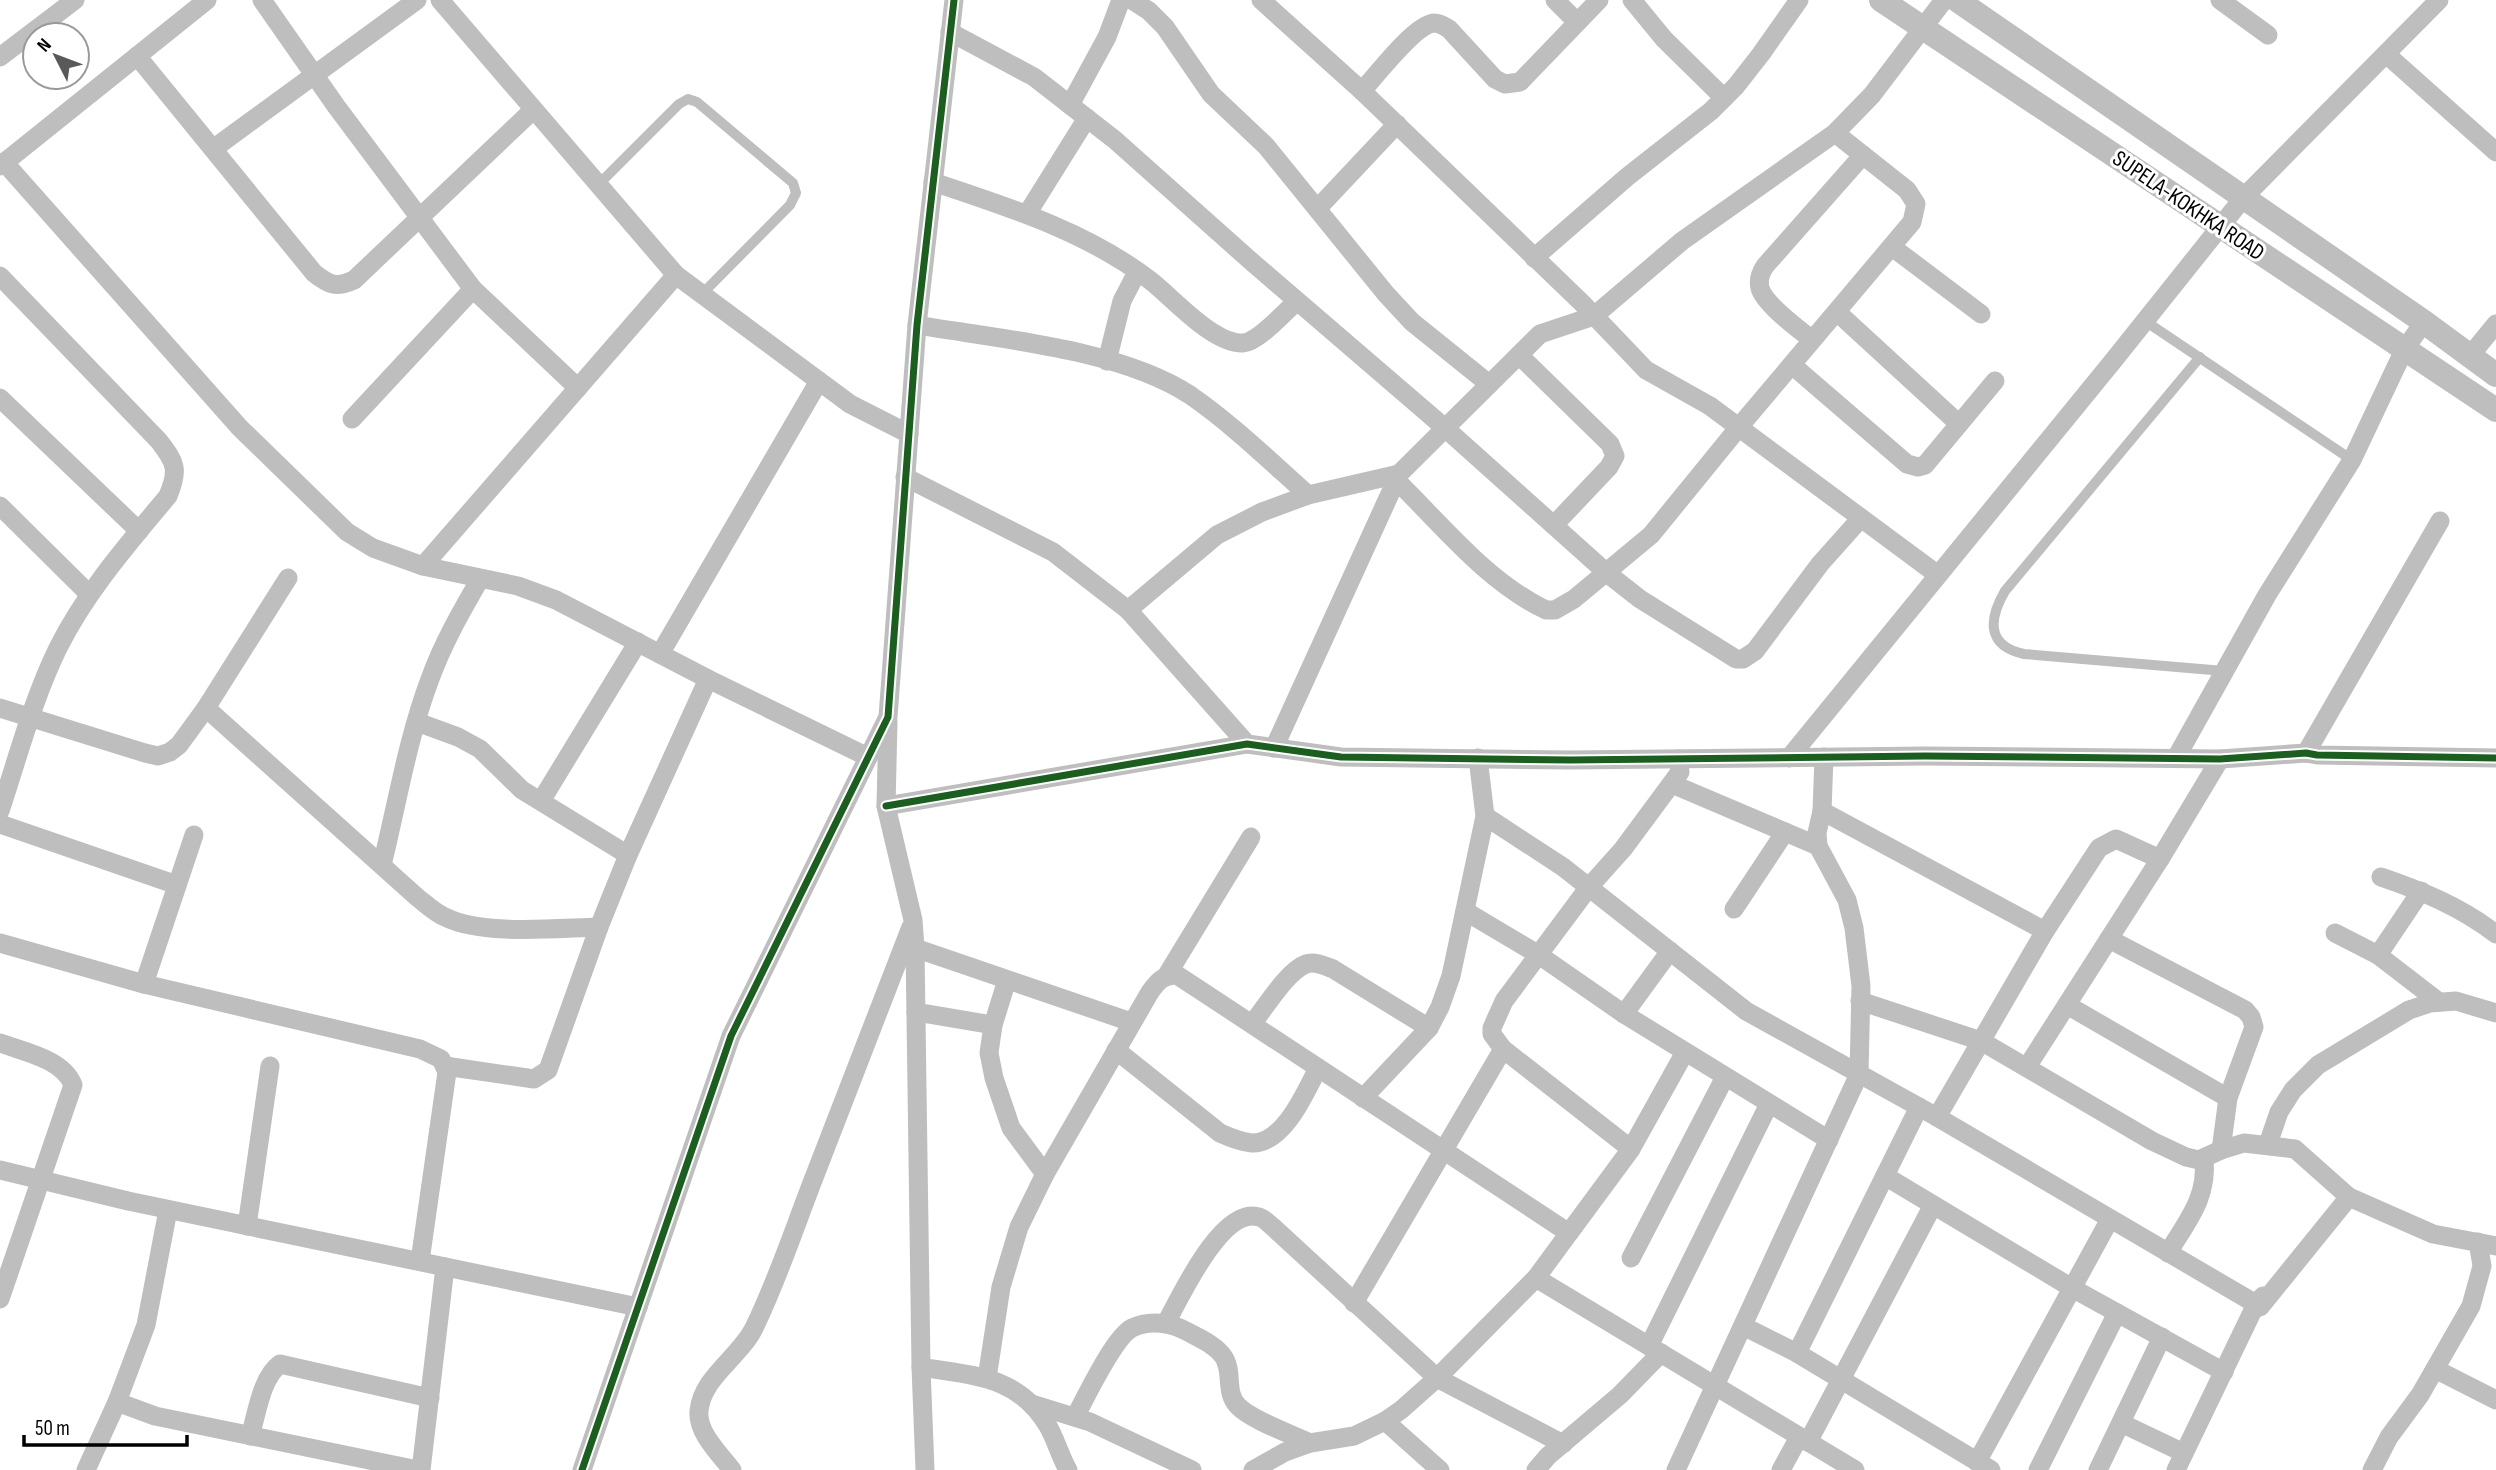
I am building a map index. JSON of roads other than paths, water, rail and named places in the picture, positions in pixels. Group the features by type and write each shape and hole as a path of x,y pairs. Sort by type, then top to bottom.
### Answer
{"street":[{"path":"0,57 75,0"},
{"path":"207,0 2,164 240,428 347,532 373,548 423,566 517,586 556,600 708,679 868,757"},
{"path":"262,0 314,75 474,289 578,388"},
{"path":"213,149 417,0"},
{"path":"440,0 676,275 849,404 909,434"},
{"path":"925,1470 915,948 913,920 886,806 888,717 916,325 954,0"},
{"path":"1070,105 1107,37 1121,0"},
{"path":"1132,0 1149,11 1165,27 1211,94 1266,146 1386,295 1403,313 1489,384"},
{"path":"1261,0 1397,124 1646,370 1710,406 1938,575"},
{"path":"1555,0 1577,22"},
{"path":"1362,91 1417,31 1425,25 1441,24 1449,29 1495,79 1505,84 1520,82 1599,0"},
{"path":"1632,0 1664,39 1724,98"},
{"path":"1535,258 1627,177 1711,111 1761,54 1799,0"},
{"name":"SUPELA-KOKHKA ROAD","path":"1881,0 2496,410"},
{"path":"1274,748 1397,477 1541,334 1594,316 1682,241 1835,133 1872,95 1944,0"},
{"path":"2220,0 2268,35"},
{"path":"1789,758 2244,197 2439,0"},
{"name":"SUPELA-KOKHKA ROAD","path":"1968,3 2496,375"},
{"path":"950,32 1034,77 1115,140 1446,428 1608,574 1640,599 1721,652 1736,659 1743,659 1755,650 1820,564 1861,518"},
{"path":"2386,54 2496,152"},
{"path":"137,56 314,273 332,285 342,286 355,281 533,110"},
{"path":"1027,214 1087,118"},
{"path":"1318,208 1397,124"},
{"path":"1397,477 1477,560 1519,594 1546,610 1564,606 1608,574 1651,535 1912,222 1916,204 1907,190 1835,133"},
{"path":"1812,340 1765,298 1759,282 1761,272 1863,155"},
{"path":"933,182 1027,214 1112,254 1201,323 1233,342 1246,343 1255,339 1297,301"},
{"path":"1892,247 1981,314"},
{"path":"1107,361 1122,301 1137,272"},
{"path":"423,566 676,275"},
{"path":"0,276 170,455 175,465 176,478 168,496 89,594 58,649 0,811"},
{"path":"352,419 474,289"},
{"path":"1837,312 1959,424"},
{"path":"2176,758 2267,595 2352,460 2404,350 2424,322"},
{"path":"2469,357 2496,324"},
{"path":"916,325 1083,353 1144,373 1188,394 1234,429 1308,495"},
{"path":"1519,355 1610,444 1615,456 1609,467 1554,525"},
{"path":"1792,365 1912,466 1925,466 1995,381"},
{"path":"660,654 819,381"},
{"path":"0,398 139,531"},
{"path":"905,477 1053,552 1128,610 1247,744"},
{"path":"1128,610 1217,535 1262,512 1308,495 1397,477"},
{"path":"0,506 89,594"},
{"path":"2319,754 2440,520"},
{"path":"0,708 158,756 170,752 179,745 206,708 288,578"},
{"path":"382,865 429,681 450,631 481,579"},
{"path":"541,801 638,642"},
{"path":"445,1066 534,1079 543,1076 552,1064 599,927 628,855 708,679"},
{"path":"206,708 418,898 445,918 503,929 599,927"},
{"path":"582,1470 731,1036 888,717"},
{"path":"417,722 458,737 481,749 522,790 628,855"},
{"path":"886,806 1247,744 1341,757 2220,759 2319,754 2496,758"},
{"path":"1676,1470 1859,1074 1860,1001 1854,928 1847,900 1818,846 1824,757"},
{"path":"1363,1098 1429,1028 1451,976 1485,816 1478,758"},
{"path":"1631,1149 1503,1049 1492,1034 1504,1001 1589,887 1623,849 1672,784 1680,772 1678,759"},
{"path":"2027,1067 2160,859 2220,759"},
{"path":"1672,784 1818,846"},
{"path":"1822,811 2045,931"},
{"path":"1485,816 1563,867 1746,1011 1937,1117 2168,1253 2260,1302"},
{"path":"0,824 177,885"},
{"path":"1734,909 1784,832"},
{"path":"144,984 194,835"},
{"path":"987,1378 1001,1287 1019,1227 1045,1174 1131,1022 1158,981 1167,975 1251,837"},
{"path":"1937,1117 2045,931 2099,848 2116,839 2160,859"},
{"path":"2381,877 2421,891 2478,920 2496,933"},
{"path":"2378,955 2421,891"},
{"path":"1465,911 1539,955 1624,1014 1829,1140"},
{"path":"732,1470 699,1423 699,1409 715,1376 737,1354 758,1319 913,920"},
{"path":"2335,933 2378,955 2439,1002"},
{"path":"2109,939 2245,1010 2254,1027 2228,1098 2202,1195 2168,1253"},
{"path":"0,943 144,984 433,1054 445,1066 447,1072 420,1261"},
{"path":"915,948 1131,1022"},
{"path":"1624,1014 1670,951"},
{"path":"1252,1024 1288,979 1307,963 1317,963 1333,968 1429,1028"},
{"path":"1167,975 1177,975 1188,980 1569,1233"},
{"path":"1007,980 993,1025 989,1053 994,1078 1011,1128 1045,1174"},
{"path":"1860,1001 1981,1041 2152,1141 2186,1157 2199,1160 2212,1154 2257,1143 2295,1149 2349,1197 2433,1234 2487,1244 2471,1306 2420,1395 2389,1437 2372,1470"},
{"path":"2257,1143 2293,1090 2318,1065 2409,1010 2439,1002 2456,1001 2496,1013"},
{"path":"2067,1005 2228,1098"},
{"path":"916,1012 993,1025"},
{"path":"0,1043 57,1066 70,1077 73,1085 0,1299"},
{"path":"1115,1049 1220,1133 1236,1140 1255,1143 1272,1136 1285,1124 1297,1108 1318,1068"},
{"path":"1354,1303 1503,1049"},
{"path":"1253,1470 1285,1452 1310,1443 1354,1436 1385,1421 1437,1378 1536,1278 1631,1149 1685,1052"},
{"path":"247,1226 270,1066"},
{"path":"1631,1258 1725,1077"},
{"path":"1536,1470 1620,1395 1655,1350 1769,1104"},
{"path":"1797,1353 1919,1107"},
{"path":"0,1170 168,1210 638,1307"},
{"path":"1885,1176 2072,1288 2224,1372"},
{"path":"2121,1423 2180,1461 2260,1302 2349,1197"},
{"path":"1781,1470 1804,1440 1841,1380 1933,1205"},
{"path":"86,1470 117,1402 146,1325 168,1210"},
{"path":"1166,1323 1196,1267 1214,1242 1232,1224 1246,1217 1259,1217 1437,1378 1563,1444"},
{"path":"1742,1326 1797,1353 1984,1466 2072,1288 2110,1220"},
{"path":"117,1402 155,1416 420,1470 445,1266"},
{"path":"1536,1278 1855,1470"},
{"path":"2038,1470 2117,1313"},
{"path":"1075,1417 1117,1343 1130,1328 1166,1323 1189,1332 1223,1355 1228,1363 1230,1390 1239,1407 1310,1443"},
{"path":"2098,1470 2162,1337"},
{"path":"250,1436 267,1381 272,1370 280,1364 430,1398"},
{"path":"921,1367 987,1378 1015,1389 1032,1404 1048,1426 1068,1470"},
{"path":"2435,1369 2496,1400"},
{"path":"1032,1404 1075,1417 1192,1470"},
{"path":"1385,1421 1440,1470"}],"lane":[{"path":"598,185 679,104 688,99 697,102 793,183 796,193 790,205 702,294"},
{"path":"2146,321 2352,460"},
{"path":"2200,357 2005,591 1994,616 1994,628 2001,645 2010,651 2024,654 2224,671"}]}
